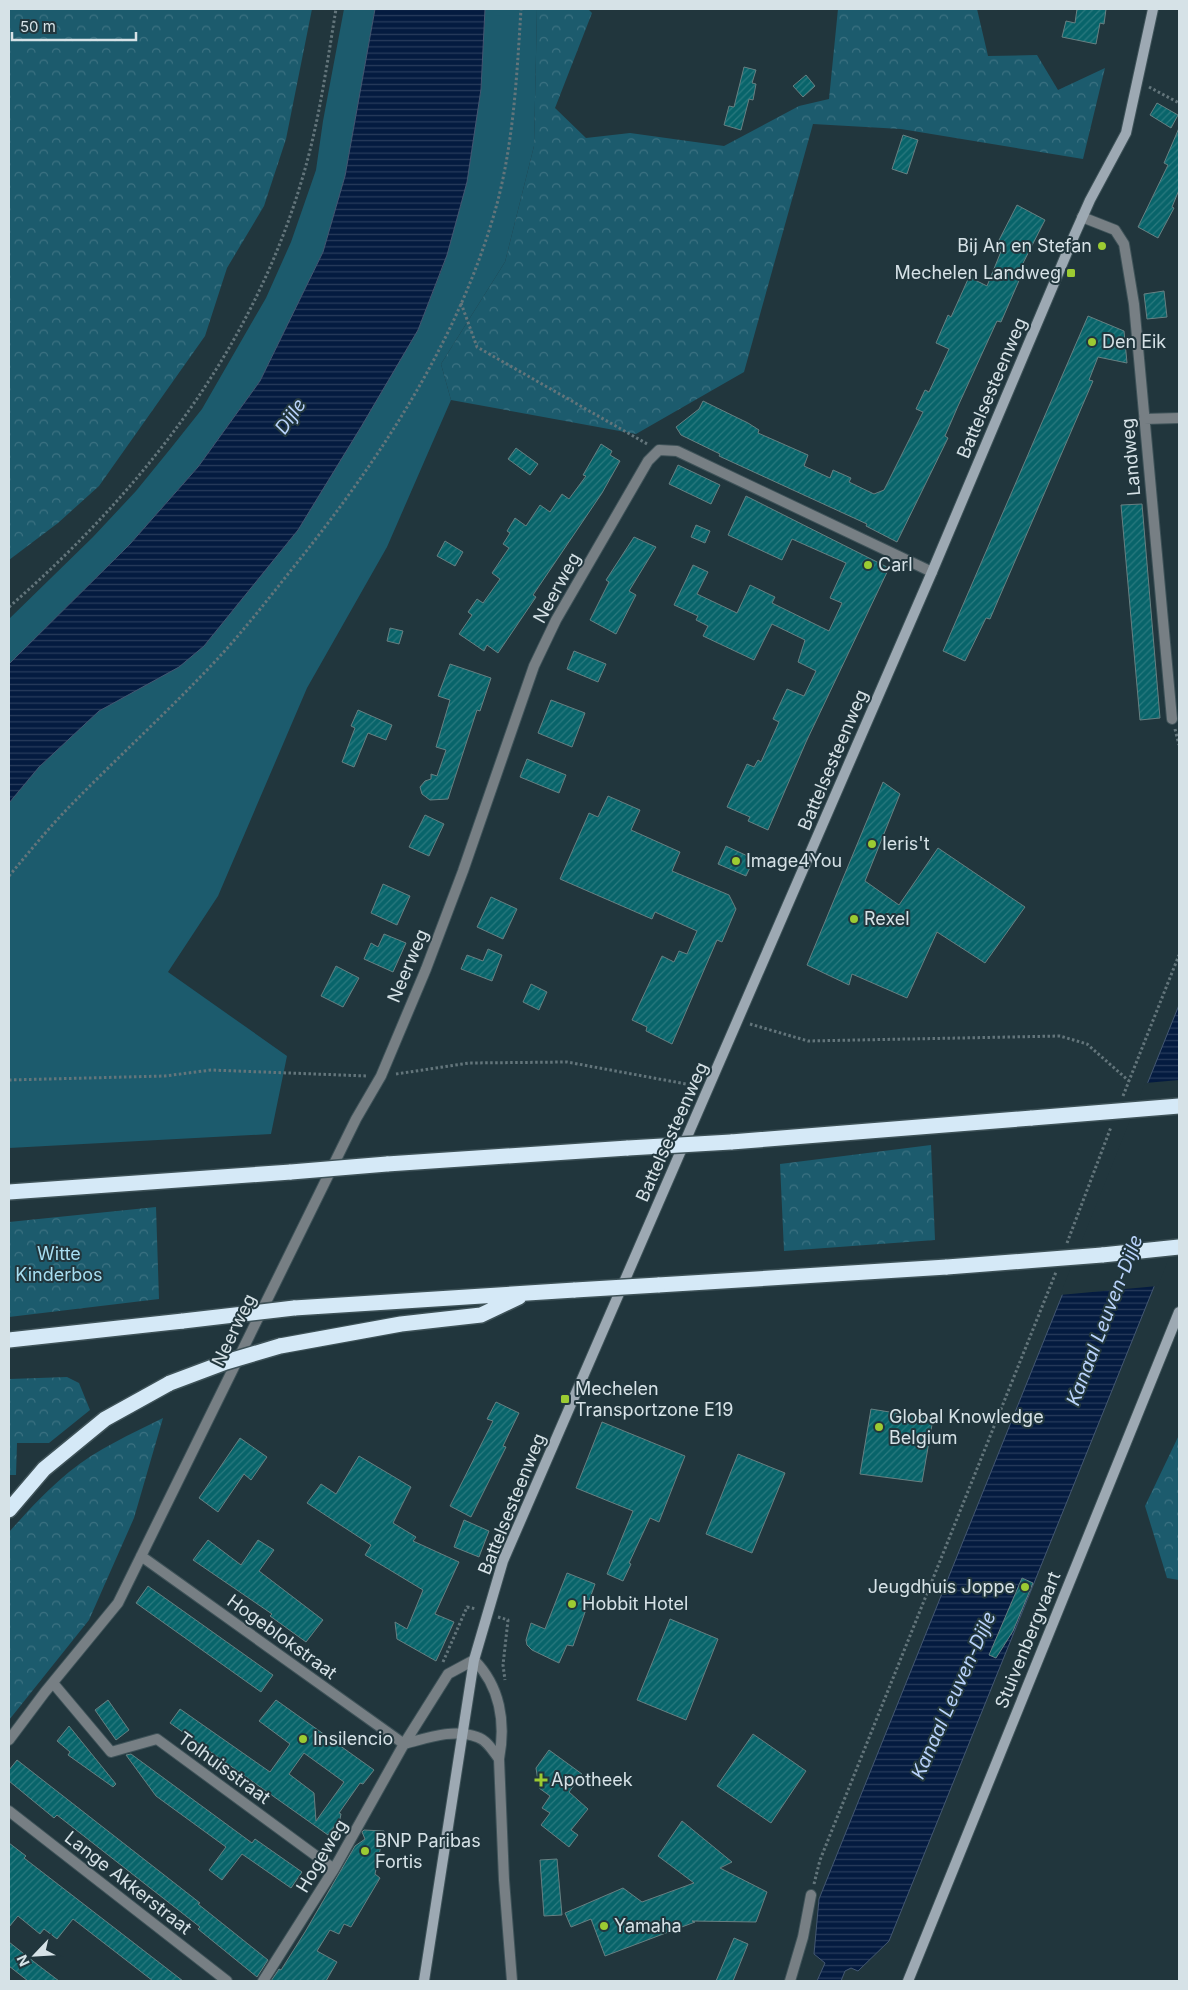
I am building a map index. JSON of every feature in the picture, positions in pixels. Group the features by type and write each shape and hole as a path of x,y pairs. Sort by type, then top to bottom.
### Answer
{"highway":[{"path":"9,1192 387,1164 731,1142 1179,1106"},
{"path":"9,1340 294,1308 947,1267 1179,1247"},
{"path":"9,1510 44,1469 105,1419 170,1383 226,1362 280,1346 401,1324 482,1315 528,1293"}],"main road":[{"name":"Battelsesteenweg","path":"424,1981 474,1660 503,1561 526,1504 739,1021 1082,217 1126,133 1153,9"},
{"name":"Stuivenbergvaart","path":"908,1981 1179,1312"}],"street":[{"name":"Landweg","path":"1082,217 1115,230 1124,244 1134,304 1172,719"},
{"path":"1144,419 1179,418"},
{"path":"659,450 677,451 932,572"},
{"name":"Neerweg","path":"9,1740 118,1603 348,1137 381,1076 426,969 463,871 534,666 556,620 648,461 659,450"},
{"name":"Hogeblokstraat","path":"141,1556 404,1744"},
{"path":"474,1660 486,1673 498,1696 502,1744 499,1758 504,1880 512,1981"},
{"name":"Hogeweg","path":"263,1981 334,1869 404,1744 448,1674 474,1660"},
{"name":"Tolhuisstraat","path":"53,1683 111,1752 157,1739 334,1869"},
{"path":"404,1744 431,1737 461,1734 478,1737 499,1758"},
{"name":"Lange Akkerstraat","path":"9,1811 227,1981"},
{"path":"790,1981 803,1937 811,1895"}],"path":[{"path":"9,607 104,514 177,429 226,354 251,310 266,278 303,175 336,9"},
{"path":"9,876 72,803 208,669 248,624 340,508 386,441 422,381 461,303 482,250 495,208 508,149 516,89 521,9"},
{"path":"1138,80 1179,103"},
{"path":"461,303 477,347 659,450"},
{"path":"1120,1104 1179,955"},
{"path":"739,1021 808,1041 1060,1036 1087,1044 1129,1081"},
{"path":"9,1080 165,1076 211,1070 381,1076 469,1063 567,1062 709,1088"},
{"path":"1067,1244 1113,1123"},
{"path":"811,1895 820,1860 1060,1263"}],"green space":[{"path":"9,9 312,9 286,139 264,206 227,268 205,336 99,486 58,523 9,560"},
{"path":"344,9 375,9 345,176 323,252 260,381 198,467 130,544 9,664 9,619 93,537 136,491 171,448 202,409 266,298 291,242 316,170"},
{"path":"485,9 537,9 534,146 505,262 441,364 451,400 387,547 307,688 218,896 168,972 287,1056 271,1134 9,1148 9,803 37,769 100,709 204,646 298,530 361,427 418,330 444,264 461,204 472,148 481,89"},
{"path":"537,9 588,9 592,13 555,108 586,138 630,133 724,146 799,106 829,99 838,9 977,9 988,56 1037,55 1058,90 1105,68 1083,159 901,129 813,124 744,372 636,434 451,400 441,364 505,262 534,146"},
{"path":"931,1145 935,1240 784,1251 780,1164"},
{"name":"Witte Kinderbos","path":"156,1207 159,1299 9,1317 9,1222"},
{"path":"67,1377 79,1383 90,1410 49,1443 17,1443 16,1475 9,1475 9,1379"},
{"path":"163,1418 134,1518 89,1620 9,1720 9,1532 45,1493 80,1464 114,1442"},
{"path":"1179,1435 1179,1580 1167,1578 1145,1506"}],"water":[{"name":"Dijle","path":"375,9 485,9 481,89 467,182 447,255 418,330 298,530 204,646 179,667 99,711 39,767 9,803 9,664 130,544 198,467 260,381 323,252 345,176"},
{"name":"Kanaal Leuven-Dijle","path":"1179,1005 1179,1225 889,1941 858,1971 851,1968 845,1971 841,1981 817,1981 825,1963 814,1954 819,1899"}],"pier":[{"path":"1179,1080 1179,1232 1158,1286 1060,1295 1145,1083"}],"building":[{"path":"1077,9 1106,9 1104,24 1100,23 1096,44 1062,37 1066,21 1075,23"},
{"path":"744,67 756,70 752,83 756,84 753,100 749,99 741,130 724,125 729,106 734,107"},
{"path":"806,75 815,86 803,97 793,86"},
{"path":"1157,103 1178,115 1171,128 1150,115"},
{"path":"1179,128 1179,190 1172,207 1174,208 1158,238 1138,227 1168,165 1164,163"},
{"path":"903,135 918,140 907,174 892,169"},
{"path":"1017,205 1045,220 1017,275 1021,276 1001,322 997,321 958,406 945,436 948,438 897,542 866,526 867,524 719,456 720,454 681,435 676,427 699,409 703,401 748,423 759,430 758,433 808,455 804,466 830,478 833,470 851,478 849,482 874,494 884,490 923,412 916,409 925,390 929,392 949,349 936,343 948,315 951,317 969,277 987,286 1002,249 996,246"},
{"path":"1164,291 1167,317 1147,319 1144,294"},
{"path":"1088,316 1124,331 1127,363 1098,357 1089,380 1093,381 990,619 986,618 965,661 943,651"},
{"path":"601,444 612,451 610,455 620,461 602,493 533,595 536,597 498,653 487,645 484,651 459,634 472,615 468,612 477,599 483,603 500,579 492,573 509,548 503,544 510,533 507,531 515,518 526,526 540,505 550,512 562,494 569,499 586,476 583,475"},
{"path":"516,448 538,464 530,475 508,459"},
{"path":"678,465 720,485 711,504 669,484"},
{"path":"746,496 889,568 806,742 768,830 748,821 750,817 727,807 747,764 754,767 758,760 761,762 779,722 773,719 787,689 804,696 816,671 798,662 805,640 772,624 754,660 703,636 708,626 696,620 698,616 674,605 693,565 708,572 697,594 737,613 750,585 775,597 772,603 829,631 842,603 830,598 846,563 792,539 782,560 728,535"},
{"path":"1142,504 1160,718 1140,720 1121,505"},
{"path":"696,525 710,531 705,543 691,537"},
{"path":"634,537 656,547 629,591 636,595 616,634 590,620 609,582 606,580"},
{"path":"445,541 463,552 455,566 437,556"},
{"path":"390,628 403,631 399,644 387,641"},
{"path":"574,651 606,664 598,682 567,669"},
{"path":"450,664 491,678 480,711 477,710 448,799 430,800 422,794 420,787 425,781 431,779 431,774 437,776 446,750 436,747 450,700 438,696"},
{"path":"551,700 585,713 572,747 538,733"},
{"path":"358,710 392,725 386,740 368,733 354,767 342,762 355,728 351,726"},
{"path":"527,759 566,775 559,793 520,777"},
{"path":"883,782 900,794 865,881 899,905 938,848 1025,907 985,963 937,932 907,998 852,974 849,985 807,965"},
{"path":"608,796 640,810 631,830 680,852 672,871 729,895 736,909 722,942 717,940 672,1044 646,1031 647,1027 632,1020 662,956 674,962 679,951 687,954 697,931 655,912 652,919 560,879 589,813 598,817"},
{"path":"425,815 444,824 429,856 409,847"},
{"name":"Image4You","path":"726,846 754,859 746,876 718,864"},
{"path":"383,884 410,896 397,925 371,913"},
{"path":"491,897 517,909 503,939 477,927"},
{"path":"384,934 406,943 393,972 364,959 371,943 378,947"},
{"path":"488,949 502,955 492,981 461,969 467,955 483,961"},
{"path":"336,966 359,978 343,1007 321,996"},
{"path":"531,984 547,992 539,1010 523,1002"},
{"path":"496,1402 519,1413 503,1446 506,1447 471,1517 450,1506 493,1421 487,1419"},
{"path":"871,1409 933,1419 922,1482 860,1474"},
{"path":"602,1422 685,1456 659,1522 650,1518 629,1563 631,1564 623,1581 607,1574 633,1511 576,1488"},
{"path":"240,1438 267,1457 251,1480 244,1474 218,1512 199,1498"},
{"path":"738,1454 785,1473 752,1553 706,1534"},
{"path":"359,1456 411,1487 393,1523 416,1537 413,1541 459,1562 435,1614 454,1622 436,1661 397,1639 395,1622 407,1629 423,1590 365,1555 371,1545 307,1503 321,1484 336,1494"},
{"path":"464,1520 489,1531 479,1557 454,1547"},
{"path":"208,1540 241,1565 258,1540 274,1550 259,1571 323,1620 306,1642 270,1616 272,1614 193,1560"},
{"name":"Hobbit Hotel","path":"567,1573 595,1584 573,1646 567,1645 559,1663 532,1650 527,1645 526,1640 531,1623 545,1629"},
{"path":"1022,1578 1033,1583 1013,1631 996,1658 989,1655"},
{"path":"148,1586 273,1675 261,1692 136,1603"},
{"path":"670,1619 718,1639 686,1720 637,1700"},
{"path":"108,1700 129,1730 116,1740 95,1710"},
{"path":"276,1700 374,1770 363,1784 360,1783 339,1813 341,1814 340,1819 328,1835 170,1723 180,1709 270,1772 290,1744 259,1721","holes":["304,1753 344,1782 316,1821 314,1793 289,1774"]},
{"path":"69,1726 116,1784 113,1787 68,1755 70,1752 57,1741"},
{"path":"753,1734 806,1771 771,1823 717,1786"},
{"path":"549,1750 582,1774 569,1792 588,1809 571,1830 578,1835 569,1847 541,1825 550,1813 542,1808 550,1796 539,1788 536,1768"},
{"path":"131,1754 252,1843 255,1839 302,1872 291,1888 242,1854 222,1880 209,1870 226,1847 156,1796 126,1755"},
{"path":"17,1760 200,1903 198,1904 268,1960 257,1977 198,1929 200,1927 57,1815 54,1818 9,1781 9,1770"},
{"path":"682,1821 732,1862 720,1868 767,1892 756,1922 692,1921 695,1922 605,1956 591,1919 571,1927 565,1913 623,1888 642,1902 694,1883 658,1856"},
{"path":"364,1830 384,1831 375,1874 380,1878 351,1927 344,1924 339,1934 330,1930 317,1951 337,1962 326,1981 271,1981 279,1969 281,1970 305,1932 355,1846 365,1839 362,1832"},
{"path":"9,1843 26,1856 24,1858 183,1981 153,1981 73,1919 57,1939 44,1929 40,1934 18,1916 9,1927"},
{"path":"557,1859 562,1915 544,1916 540,1860"},
{"path":"734,1938 748,1944 733,1981 716,1981"},
{"path":"9,1942 59,1981 28,1981 9,1966"}],"place":[{"name":"Bij An en Stefan","path":"1102,246"},
{"name":"Mechelen Landweg","path":"1071,273"},
{"name":"Den Eik","path":"1092,342"},
{"name":"Carl","path":"868,565"},
{"name":"Ieris't","path":"872,844"},
{"name":"Image4You","path":"736,861"},
{"name":"Rexel","path":"854,919"},
{"name":"Mechelen Transportzone E19","path":"565,1399"},
{"name":"Global Knowledge Belgium","path":"879,1427"},
{"name":"Jeugdhuis Joppe","path":"1025,1587"},
{"name":"Hobbit Hotel","path":"572,1604"},
{"name":"Insilencio","path":"303,1739"},
{"name":"Apotheek","path":"541,1780"},
{"name":"BNP Paribas Fortis","path":"365,1851"},
{"name":"Yamaha","path":"604,1926"}]}
